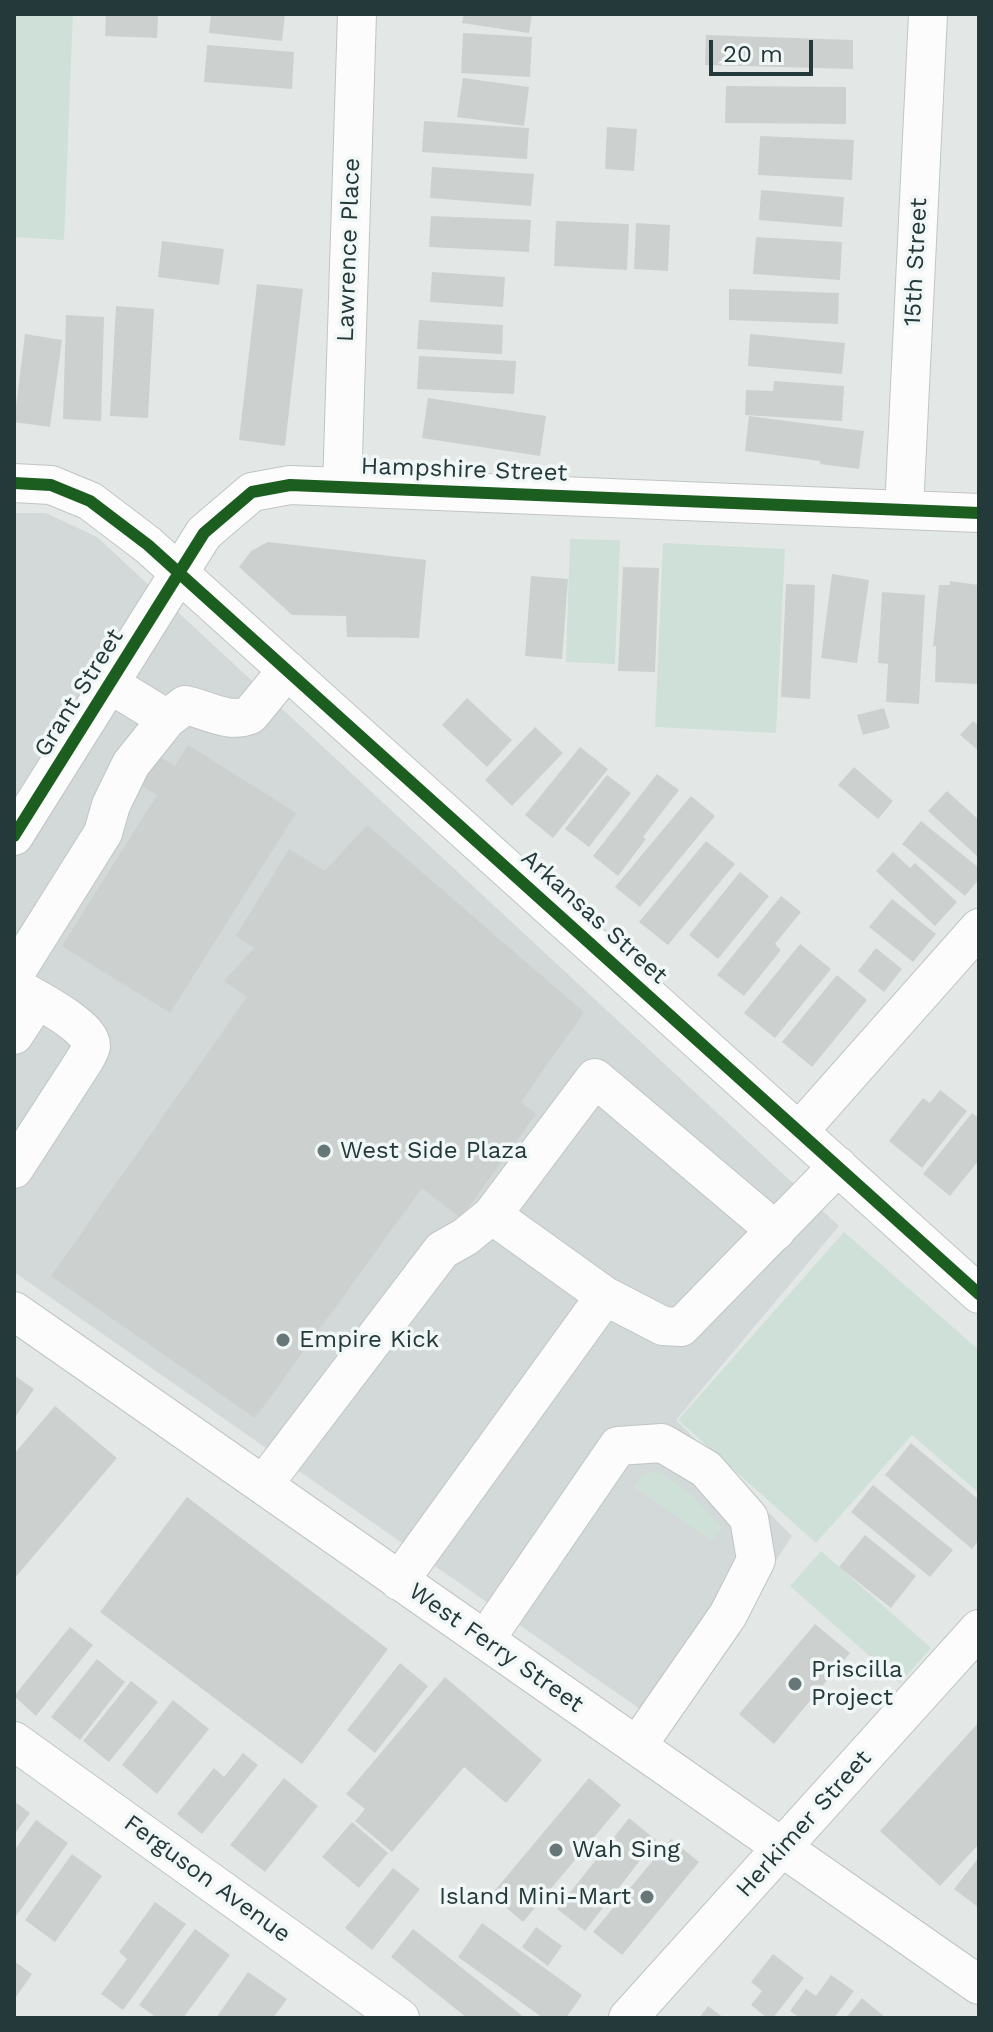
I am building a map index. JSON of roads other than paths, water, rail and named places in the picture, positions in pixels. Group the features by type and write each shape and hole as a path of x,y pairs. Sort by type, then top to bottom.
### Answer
{"street":[{"name":"Lawrence Place","path":"342,487 357,14"},
{"name":"15th Street","path":"904,510 928,14"},
{"path":"14,483 51,485 90,501 180,574"},
{"name":"Hampshire Street","path":"180,574 204,533 252,492 290,485 979,513"},
{"name":"Arkansas Street","path":"180,574 979,1294"},
{"name":"Grant Street","path":"14,836 180,574"},
{"path":"14,1035 22,987 103,833 111,805 131,764 167,719 185,705 224,717 250,715 287,670"},
{"path":"110,684 167,719"},
{"path":"799,1131 979,928"},
{"path":"14,1169 91,1046 89,1038 72,1021 22,987"},
{"path":"263,1485 442,1250 465,1237 492,1215 595,1078 776,1231"},
{"path":"492,1215 605,1296 663,1326 681,1327 838,1166"},
{"path":"399,1581 605,1296"},
{"name":"West Ferry Street","path":"14,1311 979,1985"},
{"path":"485,1640 618,1446 662,1443 706,1469 749,1518 756,1560 728,1615 637,1746"},
{"name":"Herkimer Street","path":"628,2018 979,1629"},
{"name":"Ferguson Avenue","path":"14,1741 400,2018"}],"place":[{"name":"West Side Plaza","path":"324,1151"},
{"name":"Empire Kick","path":"283,1340"},
{"name":"Priscilla Project","path":"795,1684"},
{"name":"Wah Sing","path":"556,1850"},
{"name":"Island Mini-Mart","path":"647,1897"}]}
